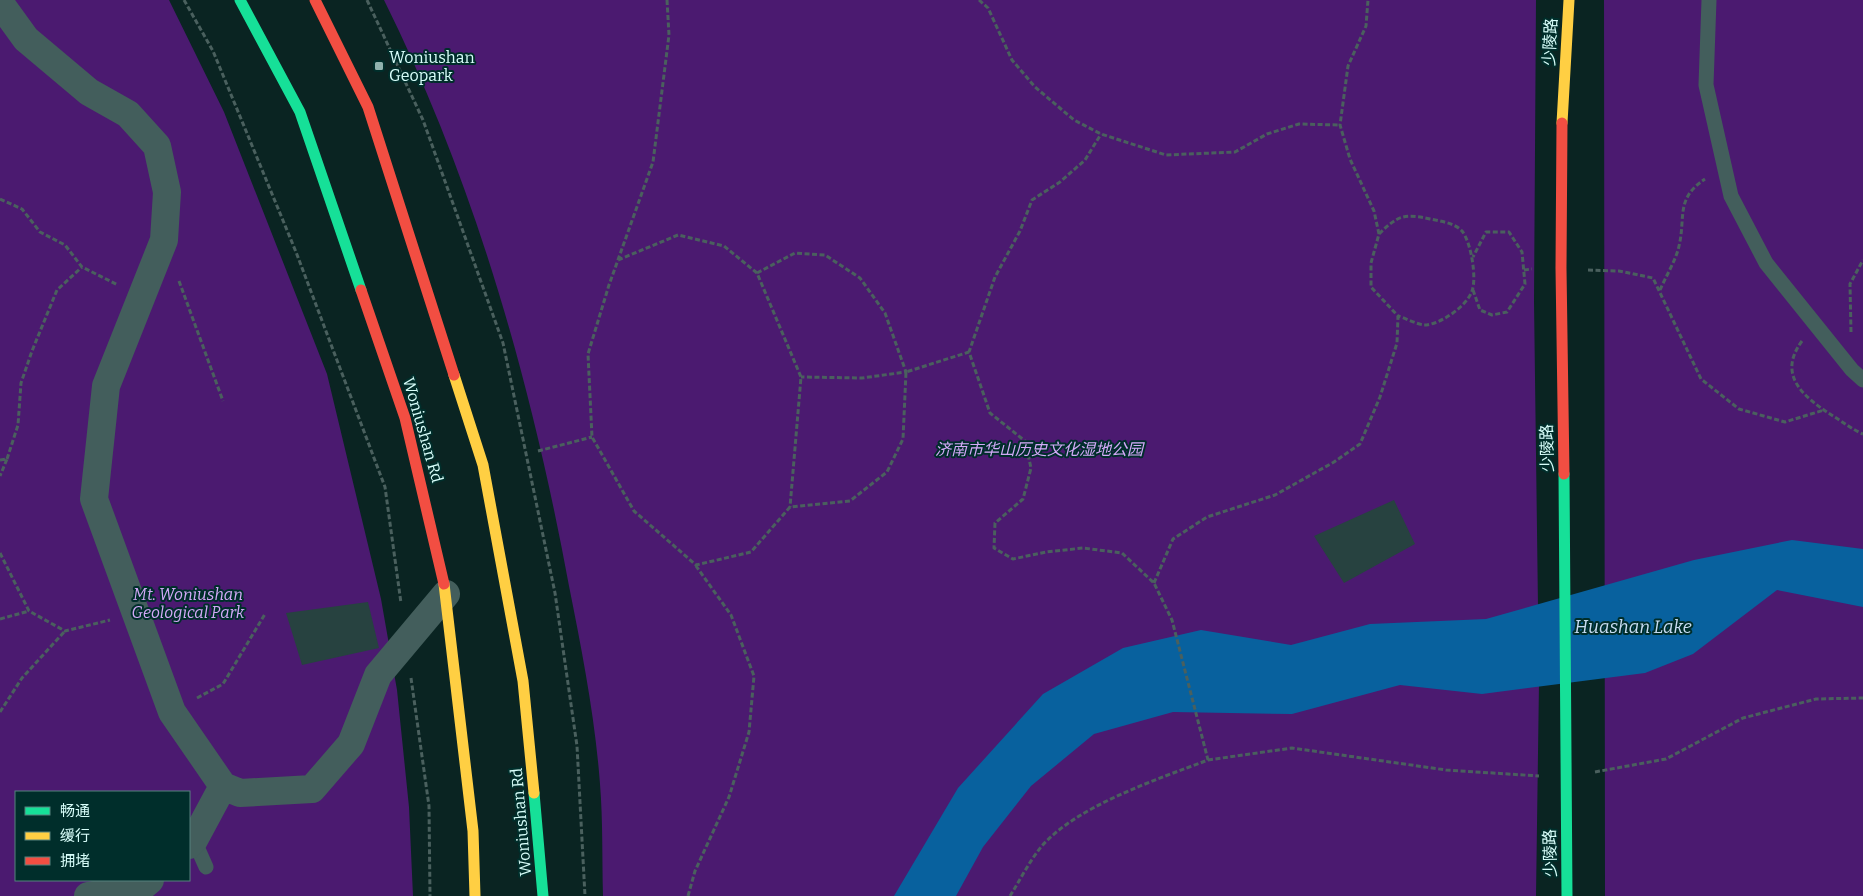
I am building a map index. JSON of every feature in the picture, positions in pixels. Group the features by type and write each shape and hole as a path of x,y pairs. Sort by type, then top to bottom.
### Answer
{"main road":[{"name":"Woniushan Rd","path":"240,0 300,112 406,418 446,594 473,832 475,896"},
{"name":"Woniushan Rd","path":"315,0 368,107 483,465 523,681 543,877 543,896"},
{"name":"少陵路","path":"1567,896 1565,778 1566,588 1561,268 1562,119 1569,0"}],"street":[{"path":"0,3 26,39 89,92 128,114 157,146 167,192 164,240 106,386 94,499 172,712 223,786 240,793 312,789 352,744 378,675 446,594"},
{"path":"192,842 223,786"},
{"path":"88,896 143,886 149,881"}],"lane":[{"path":"1709,0 1706,85 1731,196 1766,263 1814,324 1858,375"},
{"path":"192,842 206,867"}],"path":[{"path":"184,0 213,51 293,243 385,488 429,806 430,896"},
{"path":"367,0 423,120 504,349 554,593 576,736 585,896"},
{"path":"667,0 669,35 653,162 617,260 588,354 592,437 634,511 696,566 730,614 754,676 746,742 729,797 696,871 688,896"},
{"path":"980,0 988,8 1012,60 1034,87 1074,120 1100,134 1166,154 1216,153 1235,152 1267,134 1299,124 1340,125"},
{"path":"1368,0 1366,26 1348,66 1340,125 1350,159 1374,211 1379,234 1371,263 1371,287 1398,316 1424,325 1444,319 1464,304 1472,290"},
{"path":"1100,134 1085,160 1060,182 1032,200 1020,231 994,277 970,352 990,413 1025,441 1031,468 1023,499 995,523 994,548 1013,560 1046,552 1083,548 1122,553 1154,583 1172,620 1208,760"},
{"path":"1660,290 1680,246 1682,212 1693,187 1724,165"},
{"path":"0,199 22,209 40,232 64,245 82,267 141,297"},
{"path":"1379,234 1394,218 1416,216 1447,222 1462,231 1473,258 1472,290 1480,310 1492,314 1507,312 1525,284 1522,252 1509,232 1486,232 1473,258"},
{"path":"617,260 678,235 724,246 757,273 801,378 790,507 751,552 696,566"},
{"path":"164,240 223,401"},
{"path":"757,273 796,253 825,255 860,278 885,313 906,372 903,439 887,472 850,501 790,507"},
{"path":"1858,375 1850,284 1863,260"},
{"path":"0,476 18,425 21,383 32,351 57,290 82,267"},
{"path":"1561,268 1619,271 1653,278 1701,379 1740,409 1786,422 1824,410"},
{"path":"1154,583 1173,539 1207,517 1275,495 1334,462 1360,444 1380,396 1397,343 1398,316"},
{"path":"1814,324 1793,353 1793,378 1806,398 1863,434"},
{"path":"801,378 862,378 906,372 970,352"},
{"path":"538,451 592,437"},
{"path":"0,460 7,459"},
{"path":"0,553 29,611 65,631"},
{"path":"0,619 29,611"},
{"path":"0,712 22,678 65,631 135,614"},
{"path":"172,712 223,684 265,614"},
{"path":"1010,896 1042,847 1070,822 1132,789 1208,760 1292,748 1446,770 1565,778 1666,759 1743,718 1816,699 1863,698"}],"green space":[{"name":"Mt. Woniushan Geological Park","path":"0,0 169,0 224,112 327,374 381,599 397,690 409,807 413,896 0,896"},
{"name":"济南市华山历史文化湿地公园","path":"384,0 1536,0 1534,301 1539,683 1536,896 603,896 601,798 591,709 579,635 537,435 497,286 473,213 417,69"},
{"path":"1604,0 1863,0 1863,896 1605,896"}],"water":[{"name":"Huashan Lake","path":"1792,540 1863,549 1863,607 1777,590 1693,654 1645,673 1482,694 1400,685 1292,714 1173,712 1094,734 1031,786 983,847 956,896 894,896 958,788 1043,694 1123,648 1201,630 1291,645 1370,624 1486,619 1694,560"}],"building":[{"path":"1394,500 1415,544 1344,583 1314,536"},
{"path":"368,602 379,648 302,665 286,613"}],"traffic: fast":[{"path":"240,0 300,112 361,290"},
{"path":"1564,474 1567,896"},
{"path":"534,793 543,896"}],"traffic: slow":[{"path":"1562,123 1569,0"},
{"path":"454,375 483,465 523,681 534,793"},
{"path":"444,584 473,831 475,896"}],"traffic: jam":[{"path":"315,0 368,107 454,375"},
{"path":"1562,123 1561,268 1564,474"},
{"path":"361,290 405,418 444,584"}],"place":[{"name":"Woniushan Geopark","path":"379,66"}]}
